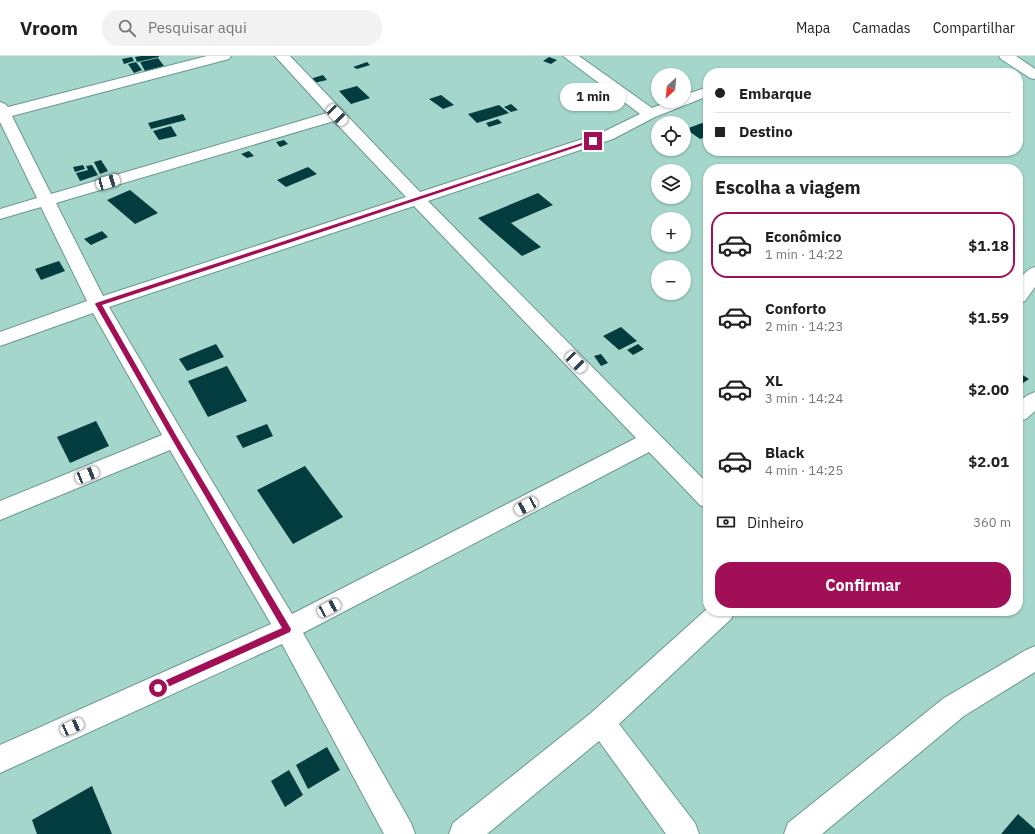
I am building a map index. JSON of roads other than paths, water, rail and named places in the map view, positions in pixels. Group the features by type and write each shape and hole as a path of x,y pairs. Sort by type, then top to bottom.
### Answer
{"street":[{"path":"224,56 1,111 98,304 175,439 287,629 400,834"},
{"path":"282,56 417,199 703,494"},
{"path":"570,56 650,114"},
{"path":"1006,56 1035,75"},
{"path":"691,98 703,93"},
{"path":"0,339 98,304 607,136 665,108"},
{"path":"0,214 337,115"},
{"path":"1023,290 1035,273"},
{"path":"1023,409 1035,400"},
{"path":"0,510 175,439"},
{"path":"0,759 287,629 652,440"},
{"path":"464,834 601,722 717,616"},
{"path":"799,834 954,707 1035,658"},
{"path":"601,722 684,834"}]}
